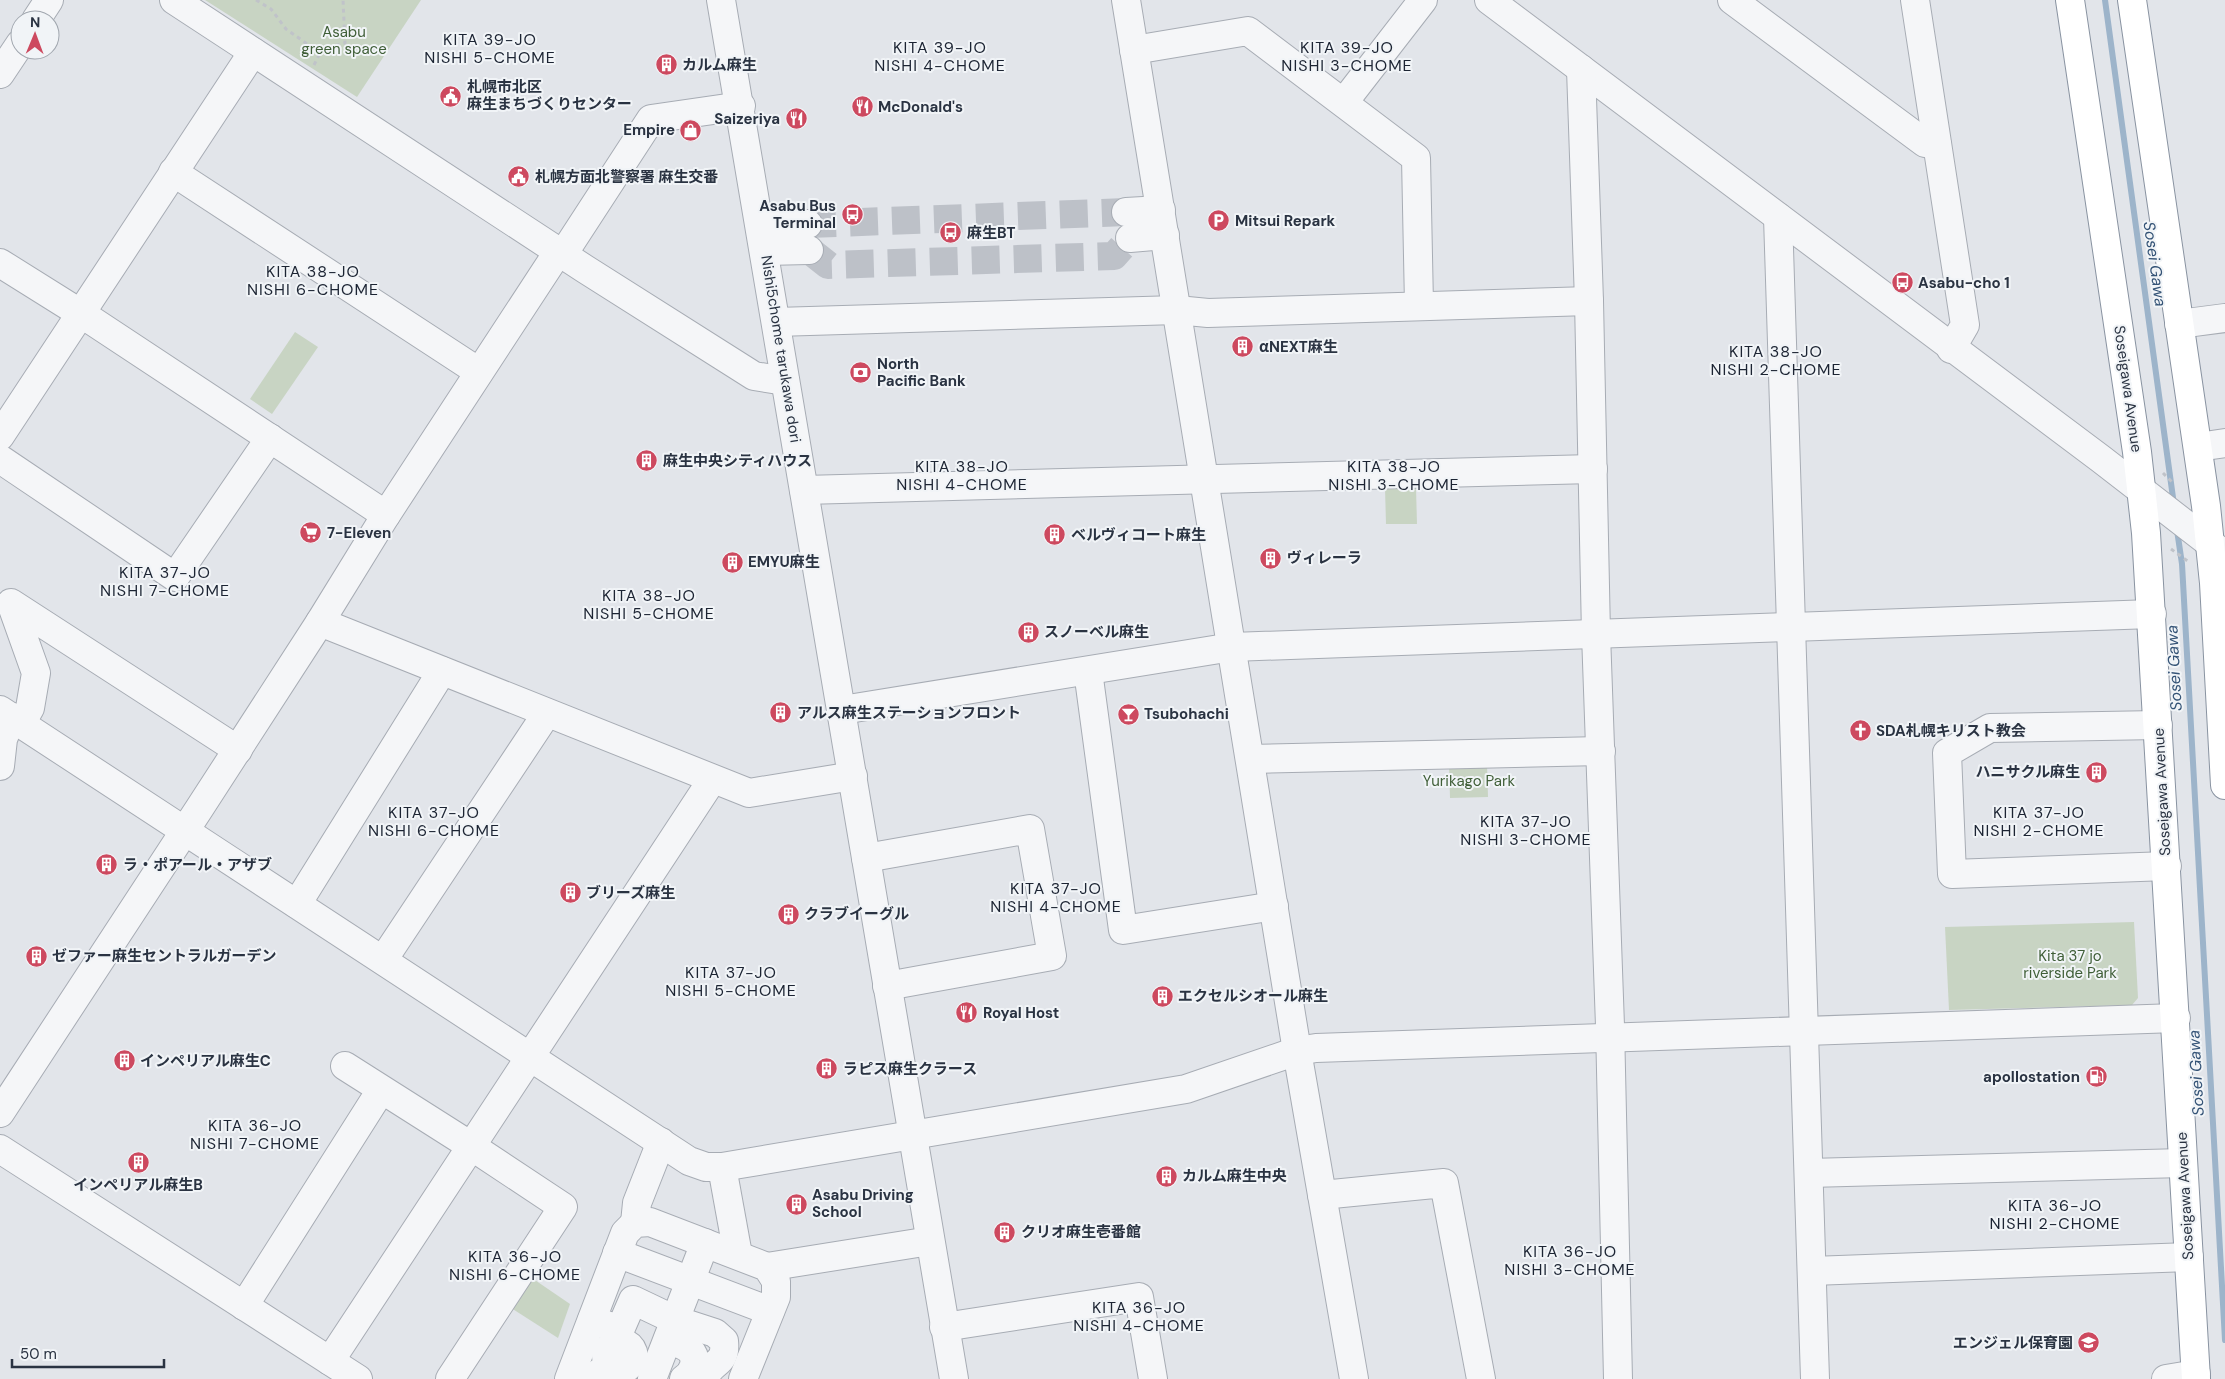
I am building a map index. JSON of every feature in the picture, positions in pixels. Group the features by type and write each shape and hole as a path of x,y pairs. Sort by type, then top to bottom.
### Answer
{"highway":[{"name":"Soseigawa Avenue","path":"2070,0 2143,492 2152,614 2196,1377"},
{"path":"2132,0 2198,447 2209,555 2214,583 2225,768"}],"street":[{"path":"174,0 558,252 754,376 785,380"},
{"name":"Nishi5chome tarukawa dori","path":"721,0 954,1379"},
{"path":"1126,0 1297,1051 1354,1379"},
{"path":"1344,102 1423,0"},
{"path":"1489,0 2143,492 2209,555"},
{"path":"1732,0 1924,143 1937,145"},
{"path":"1915,0 1965,325 1952,349"},
{"path":"1134,50 1248,31 1416,158 1419,305"},
{"path":"0,436 253,52"},
{"path":"0,74 10,59"},
{"path":"1581,69 1589,301 1596,634 1610,1038 1618,1379"},
{"path":"0,1113 238,750 386,515 479,372 558,252 569,245 651,119 740,106"},
{"path":"173,172 479,372"},
{"path":"1778,217 1815,1379"},
{"path":"1128,225 1163,223"},
{"path":"762,239 809,237"},
{"path":"0,263 80,313 386,515"},
{"path":"776,322 1177,310 1208,313 1589,301"},
{"path":"2179,324 2225,318"},
{"path":"0,459 175,577 270,438"},
{"path":"2198,447 2225,443"},
{"path":"804,490 1593,469"},
{"path":"0,766 2,739 11,717 30,708 36,673 11,603 238,750"},
{"path":"842,710 1232,647 2152,614"},
{"path":"320,622 712,780 749,793 853,776"},
{"path":"1088,671 1123,930 1274,906"},
{"path":"297,904 442,672"},
{"path":"383,960 547,713"},
{"path":"11,717 689,1161 706,1167 722,1167 1186,1089 1297,1051 1316,1048 2176,1018"},
{"path":"2158,725 1990,728 1947,753 1952,874 2167,866"},
{"path":"1250,759 1601,751"},
{"path":"330,1361 712,780"},
{"path":"866,858 1030,829 1052,956 887,986"},
{"path":"345,1066 471,1146 562,1207 450,1379"},
{"path":"244,1306 381,1090"},
{"path":"604,1358 617,1253 625,1233 635,1223 637,1203 661,1142"},
{"path":"0,1149 358,1379"},
{"path":"1809,1173 2183,1163"},
{"path":"722,1167 738,1255"},
{"path":"1322,1195 1444,1183 1482,1379"},
{"path":"635,1223 650,1222 767,1267 930,1241"},
{"path":"652,1379 705,1243"},
{"path":"617,1253 770,1311"},
{"path":"1812,1271 2189,1257"},
{"path":"743,1379 776,1297 776,1281 767,1267"},
{"path":"944,1327 1139,1297 1154,1379"},
{"path":"569,1379 604,1358 620,1330 633,1300 671,1329 690,1350 695,1365 684,1379"},
{"path":"671,1329 715,1333 724,1341 725,1350 721,1361 712,1367 705,1379"},
{"path":"2166,1379 2196,1377"}],"path":[{"path":"256,0 271,9 286,29 320,54"},
{"path":"313,67 322,49 345,43 343,0"},
{"path":"2167,546 2209,555"}],"green space":[{"name":"Asabu green space","path":"205,0 421,0 357,97"},
{"path":"295,332 318,347 272,414 250,399"},
{"path":"1385,488 1416,488 1417,524 1386,524"},
{"name":"Yurikago Park","path":"1487,765 1488,797 1450,798 1449,766"},
{"name":"Kita 37 jo riverside Park","path":"2134,922 2138,998 2132,1005 1949,1010 1945,927"},
{"path":"526,1274 570,1304 558,1338 508,1306"}],"waterway":[{"name":"Sosei Gawa","path":"2105,0 2174,505"},
{"name":"Sosei Gawa","path":"2177,530 2182,564 2225,1340"}],"tunnel":[{"path":"808,224 1126,212"},
{"path":"809,250 828,265 1114,256 1130,238"}],"place":[{"name":"カルム麻生","path":"666,65"},
{"name":"札幌市北区 麻生まちづくりセンター","path":"451,96"},
{"name":"McDonald's","path":"862,107"},
{"name":"Saizeriya","path":"796,119"},
{"name":"Empire","path":"691,130"},
{"name":"札幌方面北警察署 麻生交番","path":"519,177"},
{"name":"Asabu Bus Terminal","path":"852,215"},
{"name":"Mitsui Repark","path":"1219,221"},
{"name":"麻生BT","path":"951,233"},
{"name":"Asabu-cho 1","path":"1902,283"},
{"name":"αNEXT麻生","path":"1243,347"},
{"name":"North Pacific Bank","path":"861,373"},
{"name":"麻生中央シティハウス","path":"647,461"},
{"name":"7-Eleven","path":"311,533"},
{"name":"ベルヴィコート麻生","path":"1055,535"},
{"name":"ヴィレーラ","path":"1271,558"},
{"name":"EMYU麻生","path":"732,562"},
{"name":"スノーベル麻生","path":"1028,632"},
{"name":"アルス麻生ステーションフロント","path":"781,713"},
{"name":"Tsubohachi","path":"1128,714"},
{"name":"SDA札幌キリスト教会","path":"1860,731"},
{"name":"ハニサクル麻生","path":"2096,772"},
{"name":"ラ・ポアール・アザブ","path":"107,865"},
{"name":"ブリーズ麻生","path":"570,893"},
{"name":"クラブイーグル","path":"788,914"},
{"name":"ゼファー麻生セントラルガーデン","path":"36,956"},
{"name":"エクセルシオール麻生","path":"1162,996"},
{"name":"Royal Host","path":"967,1013"},
{"name":"インペリアル麻生C","path":"124,1061"},
{"name":"ラピス麻生クラース","path":"827,1069"},
{"name":"apollostation","path":"2096,1077"},
{"name":"インペリアル麻生B","path":"138,1162"},
{"name":"カルム麻生中央","path":"1166,1176"},
{"name":"Asabu Driving School","path":"796,1204"},
{"name":"クリオ麻生壱番館","path":"1005,1232"},
{"name":"エンジェル保育園","path":"2089,1343"}],"district":[{"name":"KITA 39-JO NISHI 5-CHOME","path":"490,48"},
{"name":"KITA 39-JO NISHI 4-CHOME","path":"940,56"},
{"name":"KITA 39-JO NISHI 3-CHOME","path":"1347,56"},
{"name":"KITA 38-JO NISHI 6-CHOME","path":"313,280"},
{"name":"KITA 38-JO NISHI 2-CHOME","path":"1776,360"},
{"name":"KITA 38-JO NISHI 4-CHOME","path":"962,475"},
{"name":"KITA 38-JO NISHI 3-CHOME","path":"1394,475"},
{"name":"KITA 37-JO NISHI 7-CHOME","path":"165,581"},
{"name":"KITA 38-JO NISHI 5-CHOME","path":"649,604"},
{"name":"KITA 37-JO NISHI 6-CHOME","path":"434,821"},
{"name":"KITA 37-JO NISHI 2-CHOME","path":"2039,821"},
{"name":"KITA 37-JO NISHI 3-CHOME","path":"1526,830"},
{"name":"KITA 37-JO NISHI 4-CHOME","path":"1056,897"},
{"name":"KITA 37-JO NISHI 5-CHOME","path":"731,981"},
{"name":"KITA 36-JO NISHI 7-CHOME","path":"255,1134"},
{"name":"KITA 36-JO NISHI 2-CHOME","path":"2055,1214"},
{"name":"KITA 36-JO NISHI 3-CHOME","path":"1570,1260"},
{"name":"KITA 36-JO NISHI 6-CHOME","path":"515,1265"},
{"name":"KITA 36-JO NISHI 4-CHOME","path":"1139,1316"}]}
